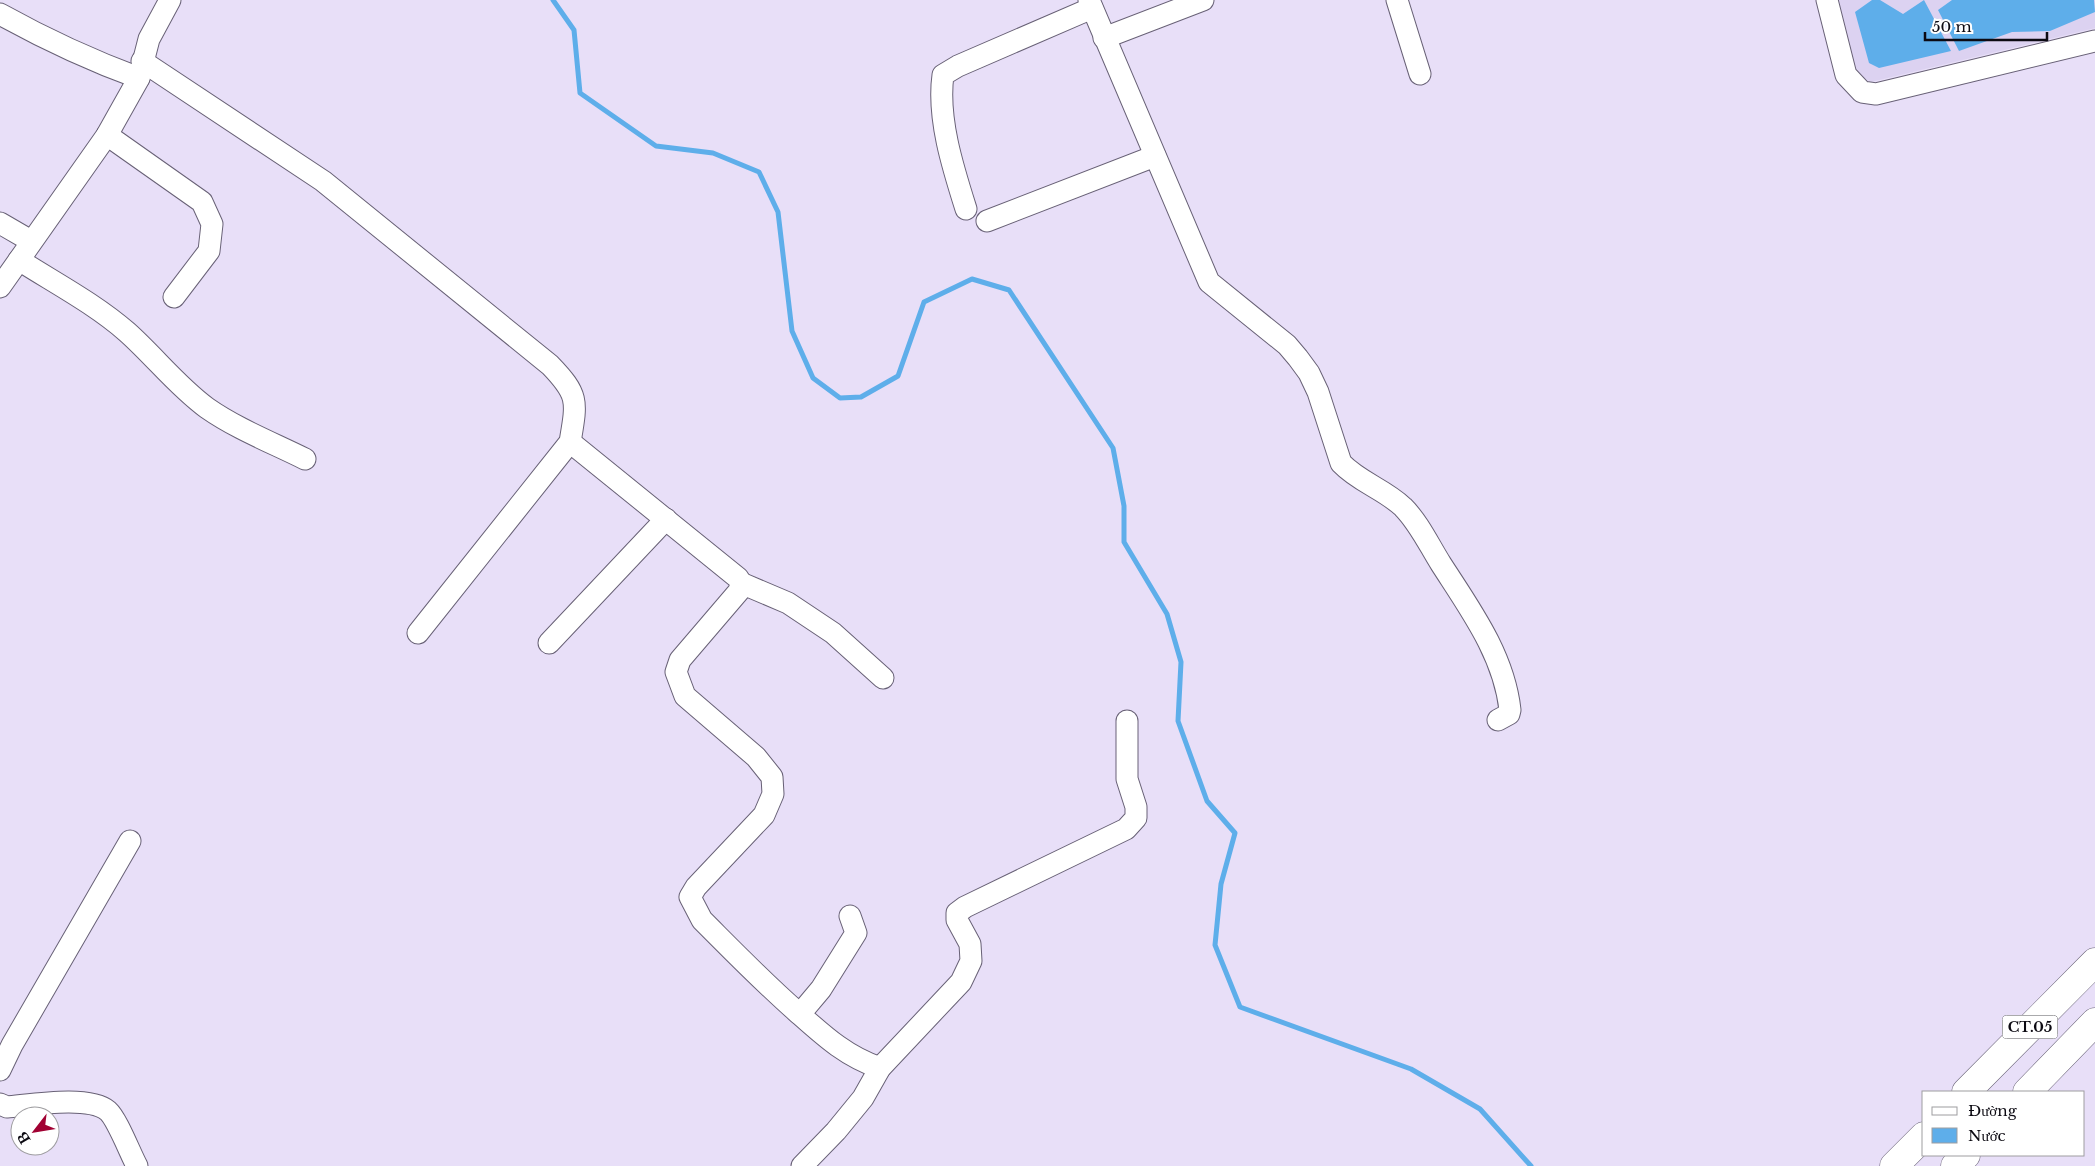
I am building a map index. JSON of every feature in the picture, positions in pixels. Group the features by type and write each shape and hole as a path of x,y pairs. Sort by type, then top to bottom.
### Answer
{"highway":[{"name":"CT.05","path":"1967,1091 2095,962"},
{"name":"CT.05","path":"2028,1091 2095,1022"},
{"path":"1894,1166 1922,1138"},
{"path":"1955,1166 1965,1156"}],"street":[{"path":"0,287 107,135 140,69 149,39 170,0"},
{"path":"1104,38 1203,0"},
{"path":"1397,0 1420,74"},
{"path":"1827,0 1846,74 1862,92 1876,94 2095,41"},
{"path":"966,209 953,167 943,112 941,91 943,75 958,66 1090,4 1209,282 1287,345 1309,373 1318,392 1341,463 1348,470 1392,497 1405,508 1421,530 1490,643 1500,669 1510,706 1509,714 1498,720"},
{"path":"0,14 53,43 94,62 140,69 323,181 550,365 566,382 574,394 574,415 570,442 418,633"},
{"path":"107,135 202,202 212,224 209,251 174,297"},
{"path":"987,221 1155,156"},
{"path":"0,223 31,241"},
{"path":"20,260 108,317 127,332 185,390 209,409 246,430 306,459"},
{"path":"570,442 738,578 741,583 788,603 834,633 883,678"},
{"path":"549,643 666,519"},
{"path":"741,583 739,591 680,660 676,672 685,696 756,757 772,777 773,794 764,815 696,887 690,898 702,920 764,983 831,1042 860,1061 880,1068"},
{"path":"802,1166 836,1131 863,1098 880,1068 961,982 971,961 970,944 957,920 957,913 965,907 1133,824 1136,818 1136,807 1127,779 1127,721"},
{"path":"0,1070 12,1045 130,841"},
{"path":"800,1014 821,989 856,933 850,916"},
{"path":"0,1104 8,1107 90,1103 108,1111 117,1125 136,1166"}],"shaded area":[{"path":"1835,0 2095,0 2095,28 1871,82 1860,76 1852,66"}],"water":[{"path":"1872,0 1880,0 1903,14 1924,0 1951,51 1879,68 1869,63 1855,12"},
{"path":"1952,0 2094,0 2095,12 2050,31 2012,32 1959,51 1938,10"}],"waterway":[{"path":"553,0 574,30 580,93 656,146 713,153 759,172 778,212 792,331 813,378 840,398 861,397 898,376 924,302 972,279 1009,290 1113,448 1124,506 1124,542 1167,614 1181,662 1178,721 1207,801 1235,833 1221,884 1215,945 1240,1007 1411,1069 1480,1109 1531,1166"}]}
